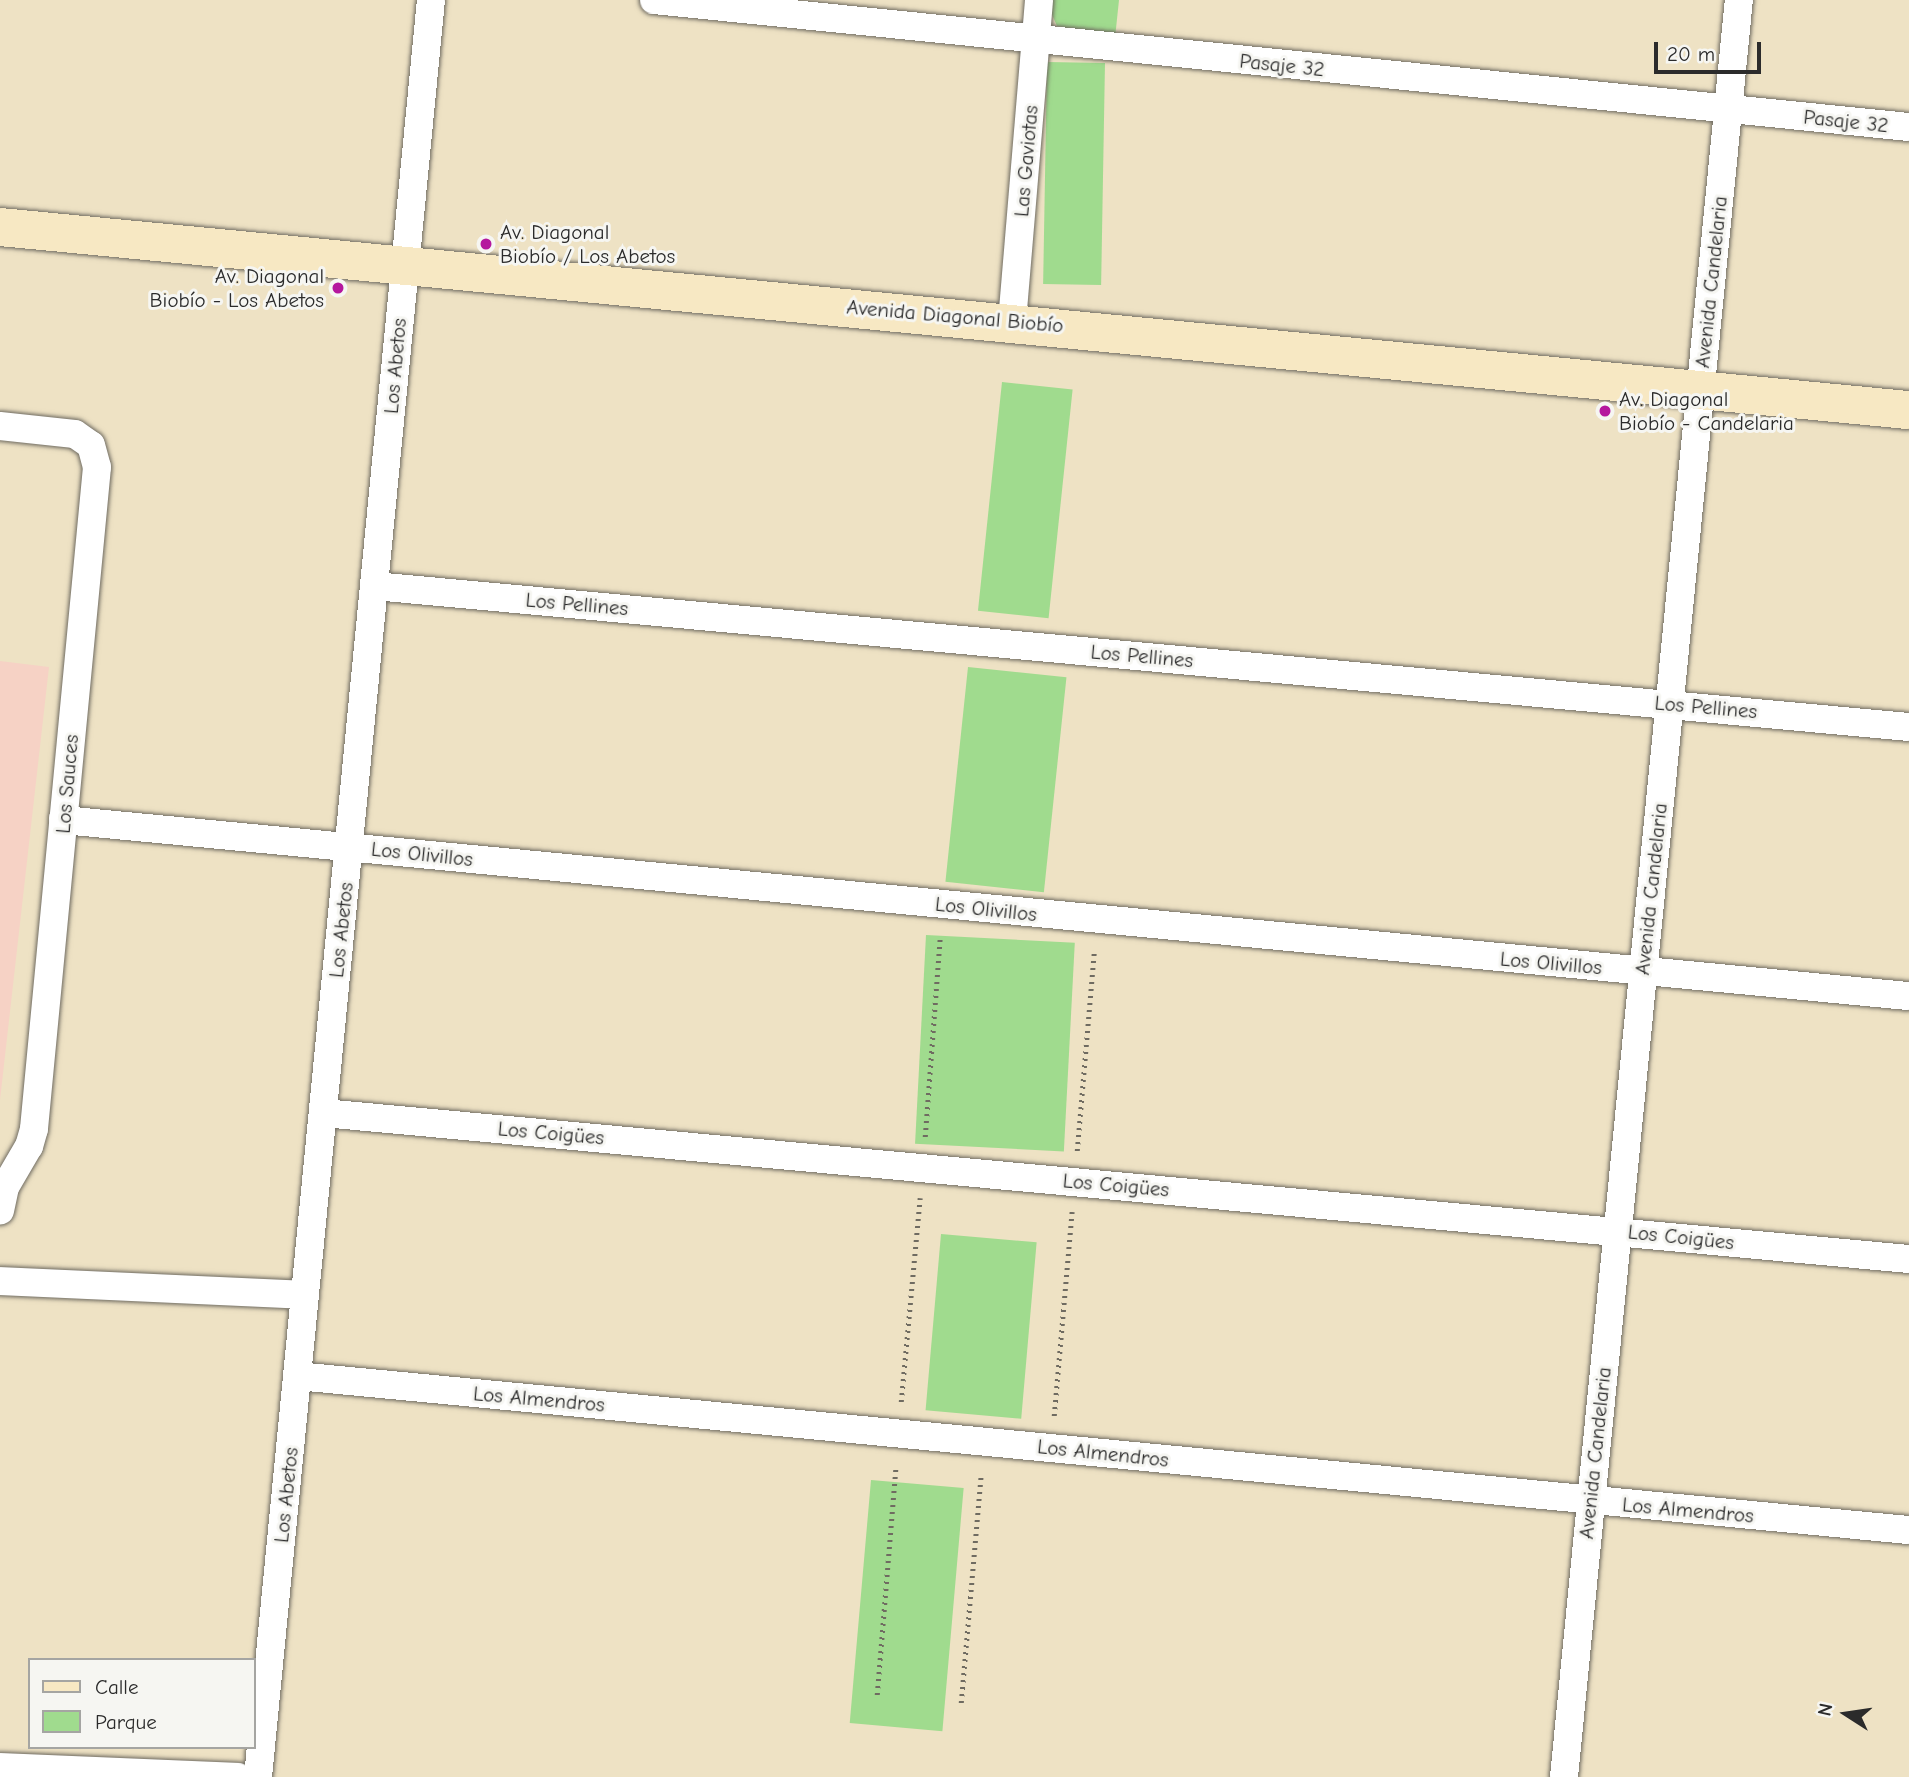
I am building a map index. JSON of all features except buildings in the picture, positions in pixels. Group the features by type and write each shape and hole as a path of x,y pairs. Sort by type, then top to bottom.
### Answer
{"main road":[{"name":"Avenida Diagonal Biobío","path":"0,227 1909,410"}],"street":[{"name":"Los Abetos","path":"258,1777 430,0"},
{"name":"Pasaje 32","path":"654,0 1909,127"},
{"name":"Las Gaviotas","path":"1012,322 1040,0"},
{"name":"Avenida Candelaria","path":"1564,1777 1739,0"},
{"name":"Los Sauces","path":"0,426 75,434 90,445 96,456 34,1129 29,1146 5,1187 0,1210"},
{"name":"Los Pellines","path":"374,586 1909,727"},
{"name":"Los Olivillos","path":"63,820 1909,996"},
{"name":"Los Coigües","path":"323,1112 1909,1259"},
{"path":"0,1281 305,1295"},
{"name":"Los Almendros","path":"297,1376 1909,1531"},
{"path":"0,1767 238,1777"}],"path":[{"path":"877,1695 943,904"},
{"path":"961,1703 984,1442"}],"shaded area":[{"path":"0,661 49,667 0,1100"}],"green space":[{"path":"1051,0 1119,0 1115,38 1057,26 1050,10"},
{"path":"1047,62 1105,63 1101,285 1043,284"},
{"path":"1002,382 1073,389 1049,618 978,611"},
{"path":"968,667 1066,677 1044,892 945,882"},
{"path":"926,935 1075,943 1064,1152 915,1144"},
{"path":"941,1234 1037,1242 1021,1419 926,1410"},
{"path":"871,1480 964,1488 942,1731 850,1723"}],"place":[{"name":"Av. Diagonal Biobío / Los Abetos","path":"486,244"},
{"name":"Av. Diagonal Biobío - Los Abetos","path":"338,288"},
{"name":"Av. Diagonal Biobío - Candelaria","path":"1605,411"}]}
